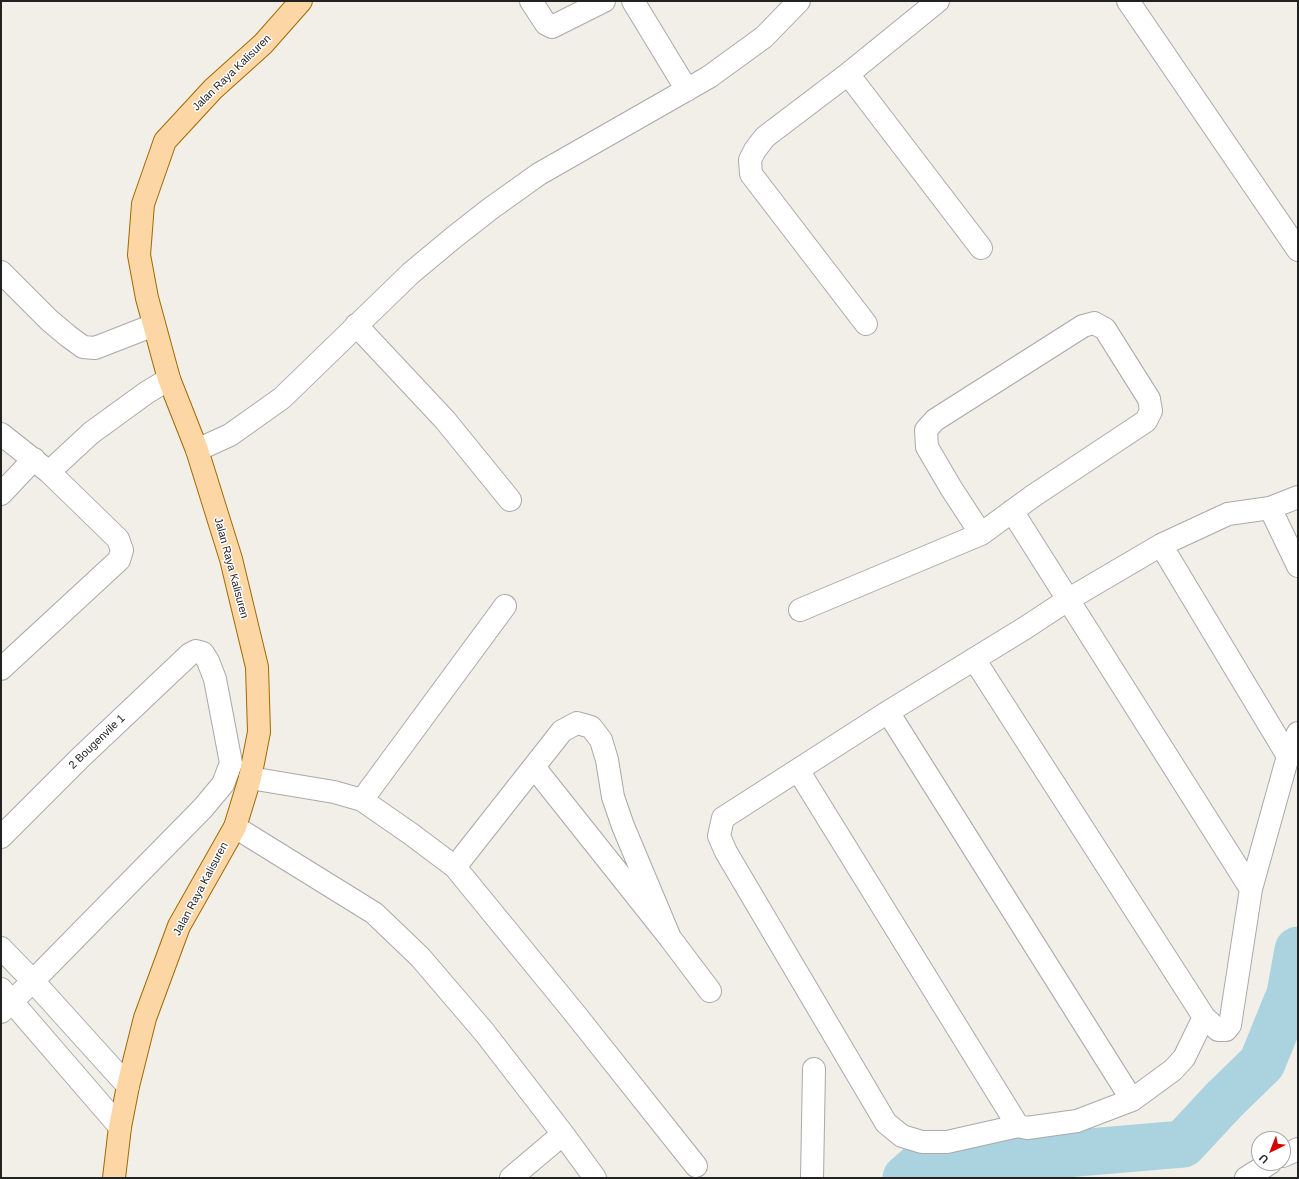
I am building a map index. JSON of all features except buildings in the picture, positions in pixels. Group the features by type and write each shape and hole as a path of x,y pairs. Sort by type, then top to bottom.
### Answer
{"main road":[{"name":"Jalan Raya Kalisuren","path":"114,1178 120,1127 128,1086 145,1018 179,926 235,826 250,778 259,732 256,667 231,559 196,450 169,379 154,325 139,255 142,204 166,141 213,89 263,44 300,2"}],"street":[{"path":"531,1 546,24 552,27 604,1"},
{"path":"633,1 687,90"},
{"path":"196,450 230,435 282,398 411,273 447,242 533,178 709,77 764,37 799,1"},
{"path":"866,324 751,174 750,160 764,137 848,74 938,1"},
{"path":"1128,1 1298,250"},
{"path":"848,74 981,248"},
{"path":"1,272 49,320 84,347 96,348 154,325"},
{"path":"800,610 981,534 1080,464 1146,421 1151,411 1149,399 1105,329 1094,323 1084,326 935,420 926,430 927,447 951,488 981,534"},
{"path":"356,326 445,420 510,500"},
{"path":"1,494 91,433 146,392 169,379"},
{"path":"1,434 42,466 118,538 122,550 119,560 1,669"},
{"path":"1204,1018 1184,1058 1173,1070 1132,1100 1077,1121 1027,1128 1018,1126 947,1142 922,1142 902,1136 886,1123 726,852 720,836 723,818 888,712 1025,628 1068,599 1161,544 1228,514 1270,508 1298,497"},
{"path":"1270,508 1298,566"},
{"path":"1012,511 1251,889"},
{"path":"1161,544 1288,756"},
{"path":"362,800 504,606"},
{"name":"2 Bougenvile 1","path":"1,837 80,758 190,654 196,651 203,653 215,679 231,763 223,784 203,808 33,981"},
{"path":"974,659 1204,1018 1218,1030 1226,1030 1230,1026 1251,889 1288,756 1298,733"},
{"path":"888,712 1132,1100"},
{"path":"455,867 562,732 577,723 591,727 602,740 613,797 670,938"},
{"path":"534,767 670,938 710,991"},
{"path":"798,770 1018,1126"},
{"path":"250,778 334,792 362,800 455,867 572,1010 696,1166"},
{"path":"235,826 374,913 420,957 486,1033 595,1178"},
{"path":"1,948 128,1086"},
{"path":"33,981 5,1001 120,1127"},
{"path":"812,1178 814,1069"},
{"path":"511,1178 563,1134"},
{"path":"1246,1178 1257,1171"}],"waterway":[{"path":"906,1178 928,1159 1031,1157 1183,1144 1224,1100 1262,1063 1290,994 1298,950"}]}
